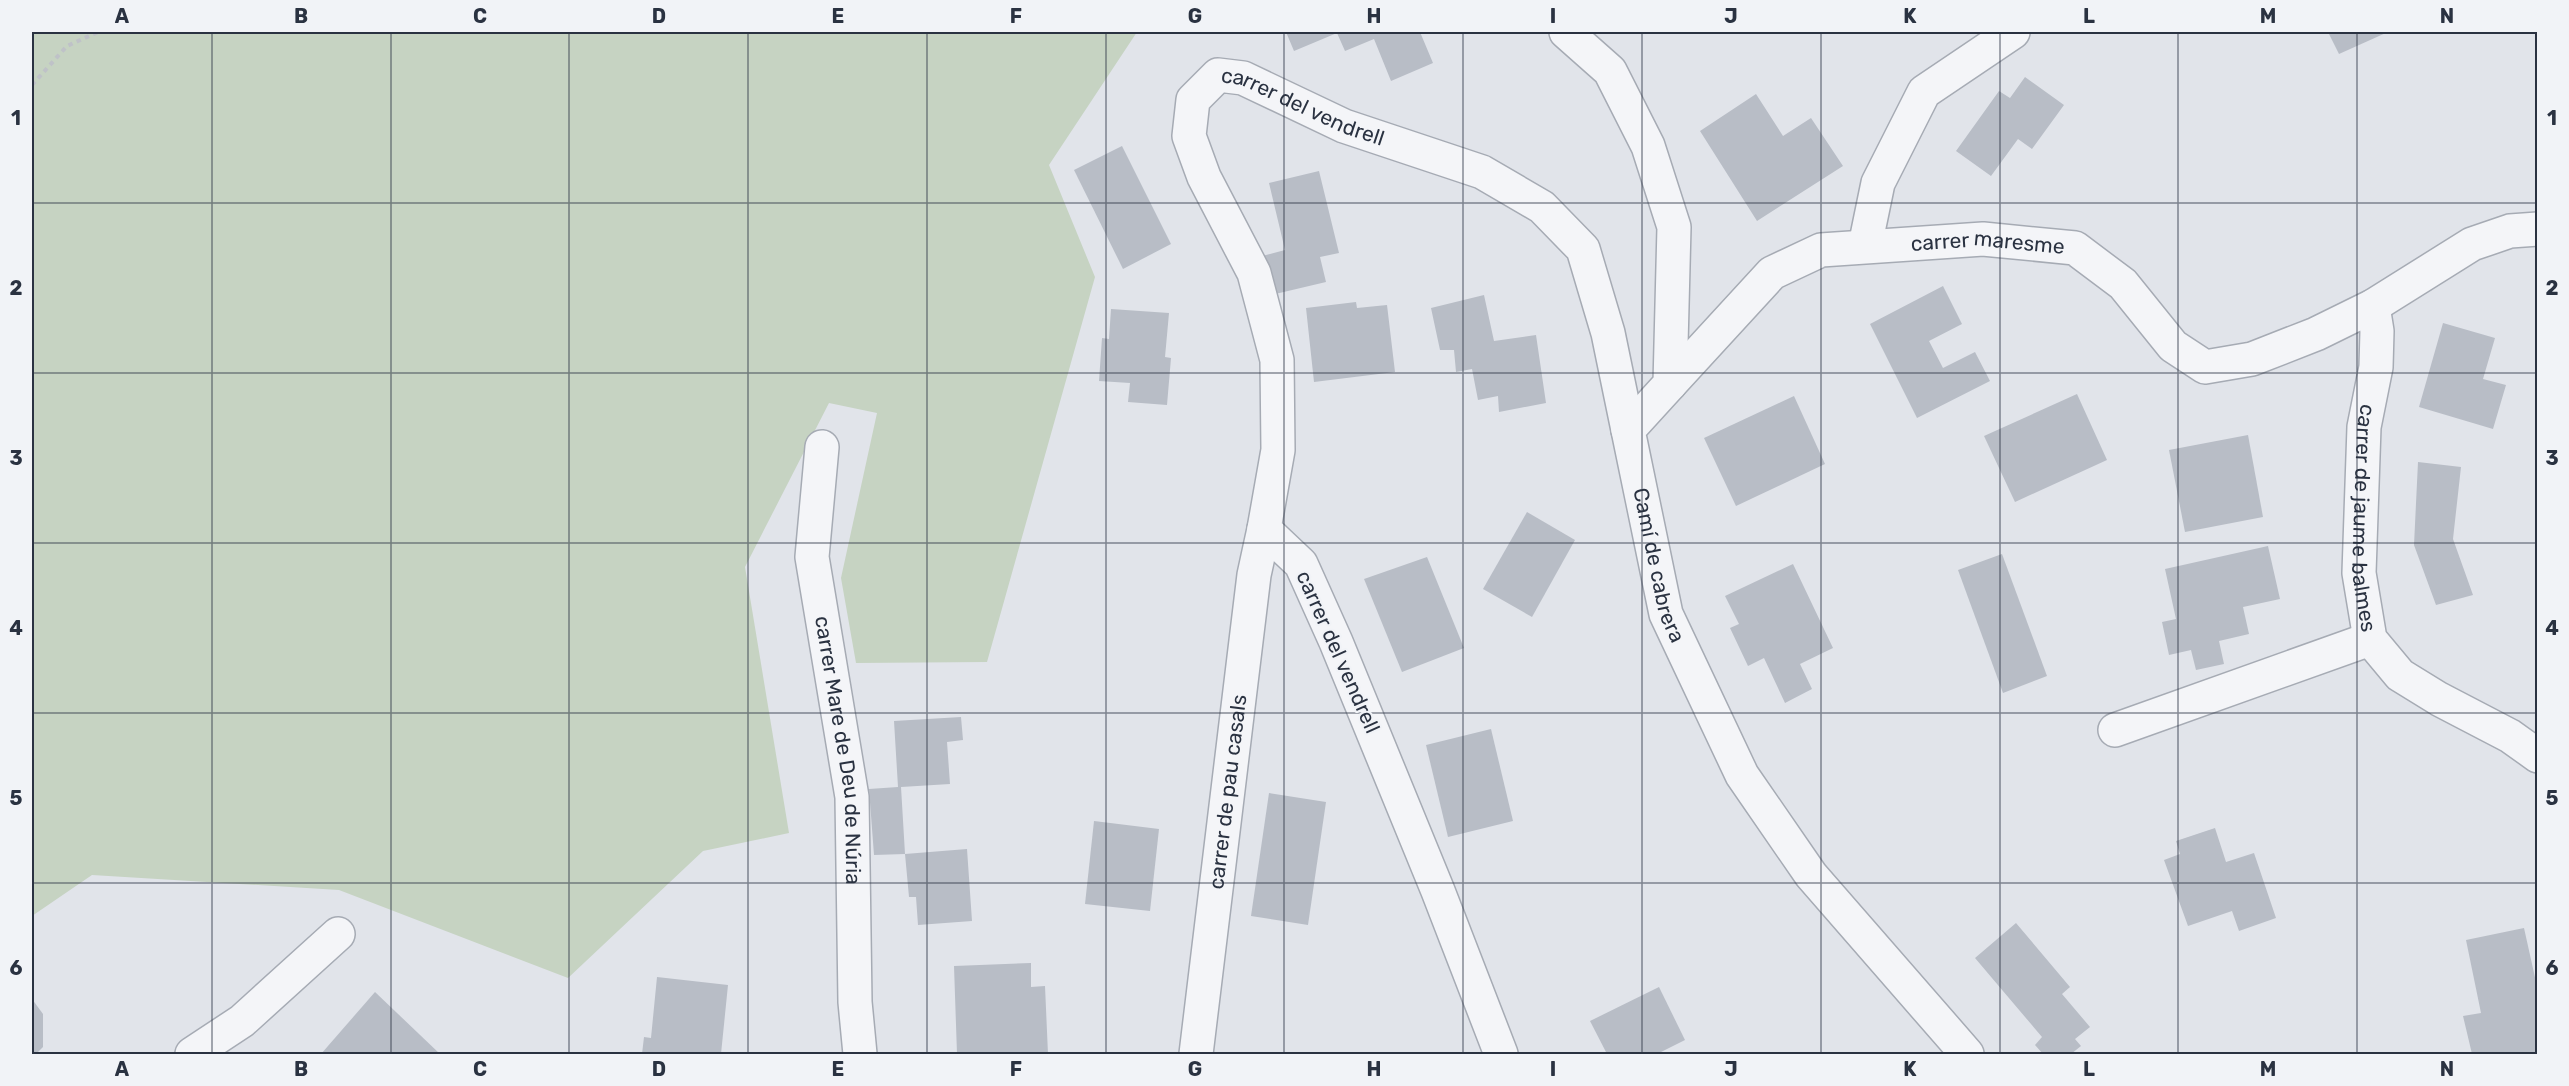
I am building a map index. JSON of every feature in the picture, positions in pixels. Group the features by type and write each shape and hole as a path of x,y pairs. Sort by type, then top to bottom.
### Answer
{"street":[{"path":"1566,32 1610,71 1648,146 1674,227 1670,384 1628,430"},
{"path":"1865,246 1878,183 1924,92 2013,32"},
{"name":"carrer del vendrell","path":"1501,1054 1425,859 1336,642 1301,564 1264,529 1278,450 1277,360 1254,273 1204,177 1189,136 1193,100 1218,75 1243,78 1344,126 1482,172 1542,207 1583,249 1608,333 1628,430"},
{"path":"2373,306 2472,244 2510,231 2538,229"},
{"name":"carrer maresme","path":"1670,384 1772,273 1821,250 1983,239 2075,248 2123,284 2173,346 2205,367 2252,359 2316,334 2373,306"},
{"name":"carrer de jaume balmes","path":"2373,306 2377,331 2376,367 2364,427 2359,573 2370,639 2400,675 2439,699 2510,736 2538,756"},
{"name":"Camí de cabrera","path":"1628,430 1666,614 1742,775 1811,875 1967,1054"},
{"name":"carrer Mare de Deu de Núria","path":"822,447 812,557 852,797 855,1002 860,1054"},
{"name":"carrer de pau casals","path":"1197,1054 1254,575 1264,529"},
{"path":"2115,730 2370,639"},
{"path":"192,1054 242,1021 338,934"}],"path":[{"path":"32,85 67,46 98,32"}],"green space":[{"path":"32,32 1137,32 1049,165 1095,277 987,662 856,663 841,578 877,413 829,403 745,567 789,833 703,851 568,978 339,890 92,875 32,916"}],"building":[{"path":"1286,32 1420,32 1433,63 1391,81 1374,39 1345,51 1337,33 1294,51"},
{"path":"2328,32 2388,32 2339,54"},
{"path":"2025,77 2064,105 2032,149 2018,139 1991,176 1956,151 1999,91 2010,98"},
{"path":"1756,94 1783,136 1811,118 1843,166 1757,221 1700,131"},
{"path":"1122,146 1171,244 1123,269 1074,170"},
{"path":"1319,171 1339,253 1320,257 1326,282 1271,295 1262,256 1285,250 1269,183"},
{"path":"1943,286 1962,324 1929,341 1943,368 1975,352 1990,381 1917,418 1870,324"},
{"path":"1484,295 1494,341 1536,335 1546,403 1499,412 1498,396 1478,400 1472,369 1456,372 1454,350 1440,350 1431,308"},
{"path":"1356,302 1357,308 1387,305 1395,372 1314,382 1306,308"},
{"path":"1111,309 1169,313 1165,357 1171,358 1167,405 1128,402 1130,383 1099,381 1102,338 1109,339"},
{"path":"2443,323 2495,338 2483,379 2506,385 2493,429 2419,407"},
{"path":"2077,394 2107,460 2015,502 1984,436"},
{"path":"1794,396 1825,464 1736,506 1704,438"},
{"path":"2248,435 2263,517 2185,532 2169,450"},
{"path":"2418,462 2461,467 2453,539 2473,595 2436,605 2414,545"},
{"path":"1527,512 1575,540 1532,617 1483,589"},
{"path":"2268,546 2280,599 2243,607 2249,634 2219,641 2224,664 2196,670 2191,650 2169,655 2162,622 2176,619 2165,569"},
{"path":"2002,554 2047,676 2003,693 1958,570"},
{"path":"1427,557 1464,648 1402,672 1364,579"},
{"path":"1793,564 1833,648 1800,664 1812,689 1785,703 1764,658 1748,666 1730,628 1739,624 1725,596"},
{"path":"961,717 963,740 947,742 950,784 901,787 905,854 874,855 869,789 898,787 894,721"},
{"path":"1491,729 1513,821 1448,837 1426,745"},
{"path":"1269,793 1326,802 1308,925 1251,916"},
{"path":"1094,821 1159,829 1150,911 1085,904"},
{"path":"2215,828 2226,862 2254,853 2276,918 2239,931 2232,911 2188,926 2164,860 2180,854 2176,841"},
{"path":"967,849 972,921 918,925 916,897 909,897 905,854"},
{"path":"2016,923 2070,987 2062,994 2090,1027 2075,1039 2081,1046 2071,1054 2043,1054 2035,1045 2042,1037 1975,958"},
{"path":"2524,928 2538,991 2538,1054 2472,1054 2463,1016 2481,1013 2466,940"},
{"path":"1031,963 1031,987 1045,986 1048,1054 957,1054 954,966"},
{"path":"657,977 728,985 721,1054 642,1054 644,1037 651,1038"},
{"path":"1659,987 1685,1040 1657,1054 1607,1054 1590,1021"},
{"path":"375,992 440,1054 321,1054"},
{"path":"32,999 43,1014 43,1047 36,1054 32,1054"}]}
